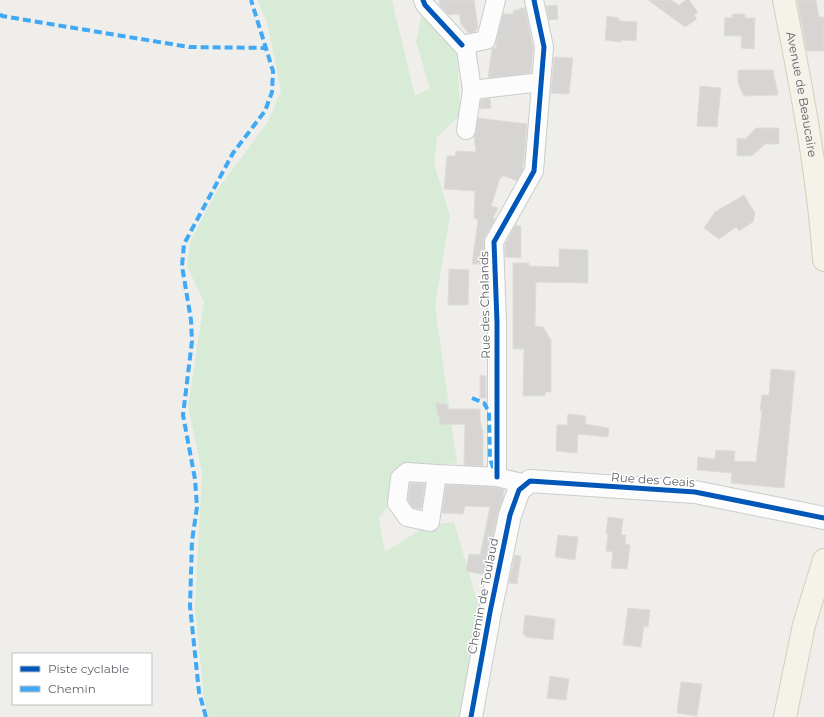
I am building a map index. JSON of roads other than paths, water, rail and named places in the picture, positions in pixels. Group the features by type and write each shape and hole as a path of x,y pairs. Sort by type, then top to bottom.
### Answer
{"main road":[{"name":"Avenue de Beaucaire","path":"784,0 814,165 824,260"},
{"path":"785,717 804,625 824,560"}],"street":[{"path":"423,0 425,5 466,49 472,90 466,130"},
{"path":"462,45 486,40 496,0"},
{"name":"Rue des Chalands","path":"497,478 497,322 494,242 534,171 544,47 534,0"},
{"path":"472,90 541,82"},
{"name":"Rue des Geais","path":"437,474 497,478 526,484 530,481 695,492 824,518"},
{"name":"Chemin de Toulaud","path":"470,717 510,515 519,490 526,484"}]}
